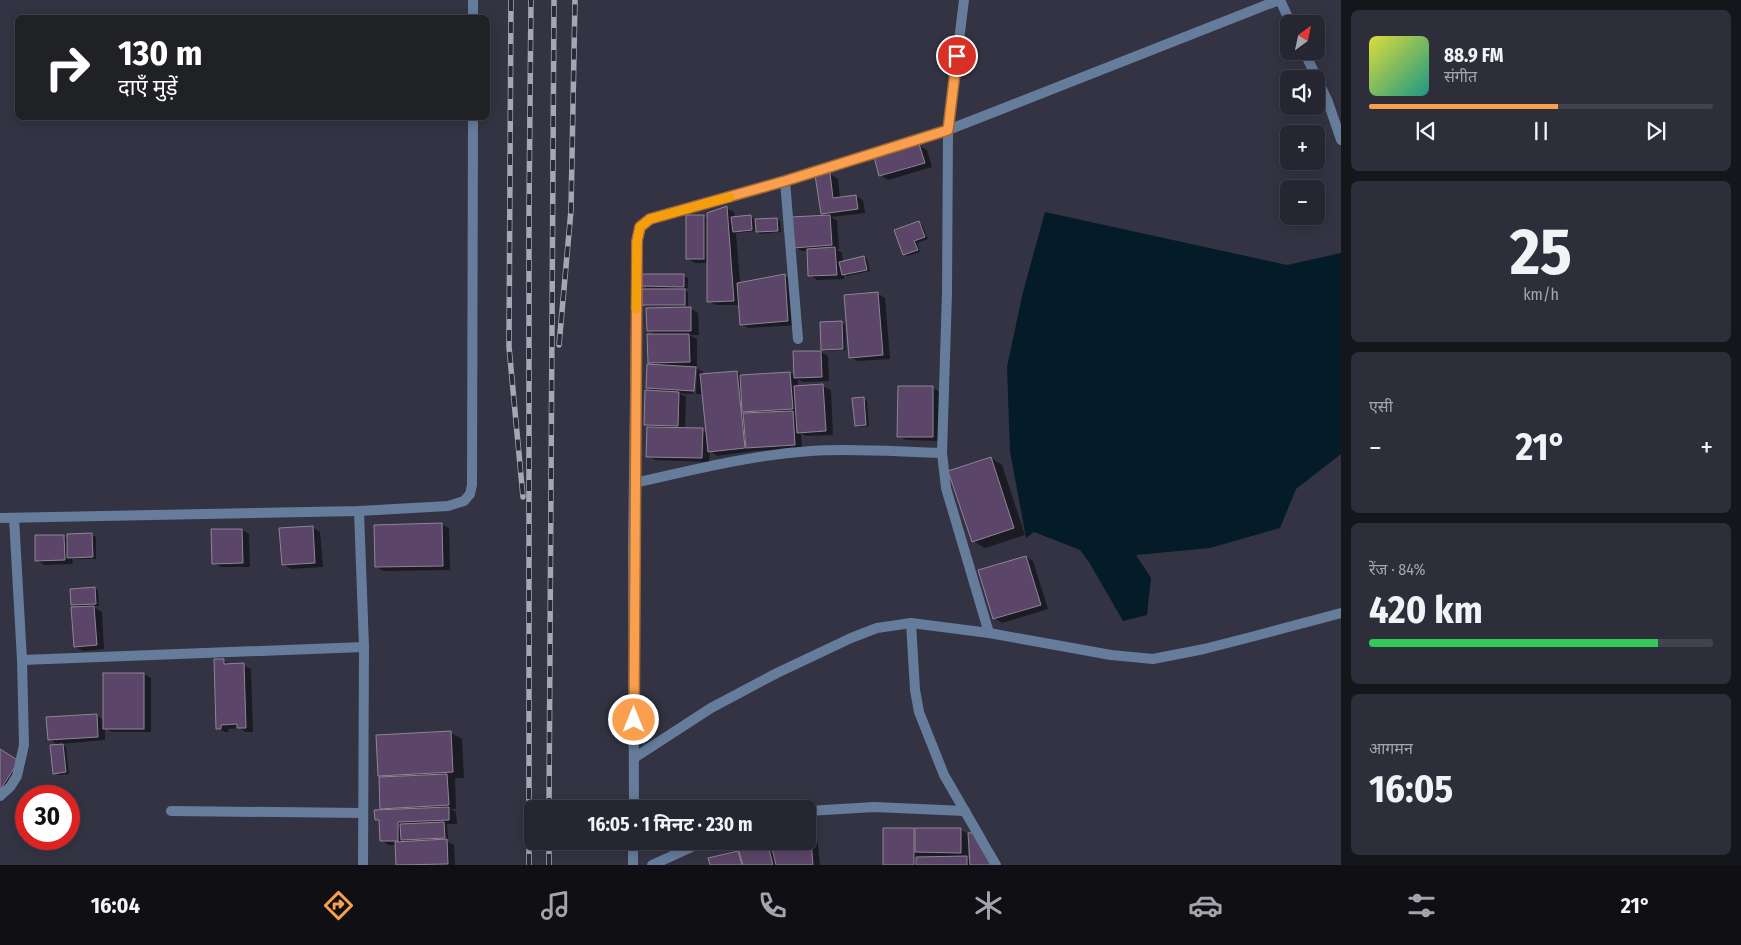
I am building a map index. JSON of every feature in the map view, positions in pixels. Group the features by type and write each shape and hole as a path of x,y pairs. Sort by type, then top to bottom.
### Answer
{"street":[{"path":"473,0 473,15"},
{"path":"964,0 948,130 947,273 942,453 946,488 989,633"},
{"path":"634,800 634,482 637,241 640,227 650,219 785,181 948,130 1279,0 1286,15"},
{"path":"1308,60 1328,102 1341,140"},
{"path":"0,518 359,511 448,506 464,501 470,494 472,475 473,120"},
{"path":"785,181 798,339"},
{"path":"634,482 730,462 812,451 942,453"},
{"path":"359,511 364,647 363,865"},
{"path":"0,796 17,776 24,745 22,660 14,518"},
{"path":"634,758 711,708 777,673 850,638 877,628 911,623 989,633 1111,655 1153,658 1251,638 1341,613"},
{"path":"911,623 915,690 919,712 944,775 996,865"},
{"path":"22,660 364,647"},
{"path":"816,811 874,808 965,811"},
{"path":"171,811 363,813"},
{"path":"633,850 633,865"},
{"path":"652,865 685,850"}],"water":[{"path":"1045,212 1287,265 1341,253 1341,454 1296,489 1280,528 1210,548 1136,555 1151,578 1147,615 1123,621 1080,550 1034,532 1026,538 1010,451 1007,367 1023,292"}],"building":[{"path":"919,144 925,163 879,176 874,157"},
{"path":"830,173 833,198 856,195 858,209 821,214 815,175"},
{"path":"727,206 734,301 707,302 707,213"},
{"path":"686,215 704,215 704,259 686,259"},
{"path":"751,215 752,230 733,232 731,217"},
{"path":"830,215 832,245 793,248 791,217"},
{"path":"777,218 778,231 756,232 755,219"},
{"path":"919,221 925,237 914,241 918,250 903,255 894,230"},
{"path":"835,247 837,275 808,276 807,249"},
{"path":"864,256 867,270 842,275 839,262"},
{"path":"642,274 684,274 684,287 642,286"},
{"path":"785,274 788,321 740,325 737,283"},
{"path":"642,289 685,289 685,305 642,305"},
{"path":"878,292 883,355 849,358 844,295"},
{"path":"691,307 691,331 647,331 646,308"},
{"path":"842,321 843,349 821,350 820,322"},
{"path":"647,334 689,334 690,362 648,363"},
{"path":"793,351 821,351 822,377 794,378"},
{"path":"647,364 696,367 694,391 646,388"},
{"path":"737,371 745,448 708,452 700,374"},
{"path":"790,372 793,409 742,412 740,375"},
{"path":"823,384 826,431 797,433 794,386"},
{"path":"898,386 933,386 933,437 897,437"},
{"path":"645,390 679,392 678,426 644,425"},
{"path":"864,397 866,425 855,426 852,398"},
{"path":"793,411 795,445 746,448 743,413"},
{"path":"647,427 703,428 702,458 646,457"},
{"path":"991,457 1014,528 972,542 948,471"},
{"path":"442,523 443,566 375,567 374,525"},
{"path":"313,526 315,563 282,565 279,528"},
{"path":"211,529 242,529 243,563 212,564"},
{"path":"92,533 93,557 67,558 67,534"},
{"path":"35,535 64,535 65,560 35,561"},
{"path":"1026,556 1041,605 993,619 978,570"},
{"path":"95,587 96,604 71,605 70,589"},
{"path":"94,606 97,645 74,647 71,607"},
{"path":"214,659 224,659 224,664 244,663 246,728 237,728 237,724 221,725 221,729 216,729"},
{"path":"103,673 144,673 144,729 103,729"},
{"path":"97,714 98,737 48,740 46,717"},
{"path":"451,731 453,772 378,776 376,735"},
{"path":"63,744 66,772 53,774 50,745"},
{"path":"0,749 19,761 0,790"},
{"path":"447,774 449,805 380,809 379,777"},
{"path":"449,807 449,820 398,822 398,841 380,841 379,820 375,820 374,810"},
{"path":"444,822 445,838 401,840 400,824"},
{"path":"883,828 914,828 914,865 883,865"},
{"path":"915,828 961,828 961,853 915,852"},
{"path":"980,832 996,865 970,865 968,833"},
{"path":"447,839 448,864 396,865 395,842"},
{"path":"739,850 769,850 773,865 743,865"},
{"path":"772,850 812,850 813,865 776,865"},
{"path":"738,851 742,865 710,865 708,858"},
{"path":"967,856 967,865 916,865 916,857"}],"railway":[{"path":"511,0 509,347 523,497"},
{"path":"529,865 529,211 531,0"},
{"path":"549,800 554,0"},
{"path":"559,345 571,210 575,0"},
{"path":"549,850 549,865"}],"slow traffic":[{"path":"636,309 637,241 640,227 650,219 730,197"}],"route":[{"path":"634,720 635,371 637,241 640,227 650,219 785,181 948,130 957,56"}]}
